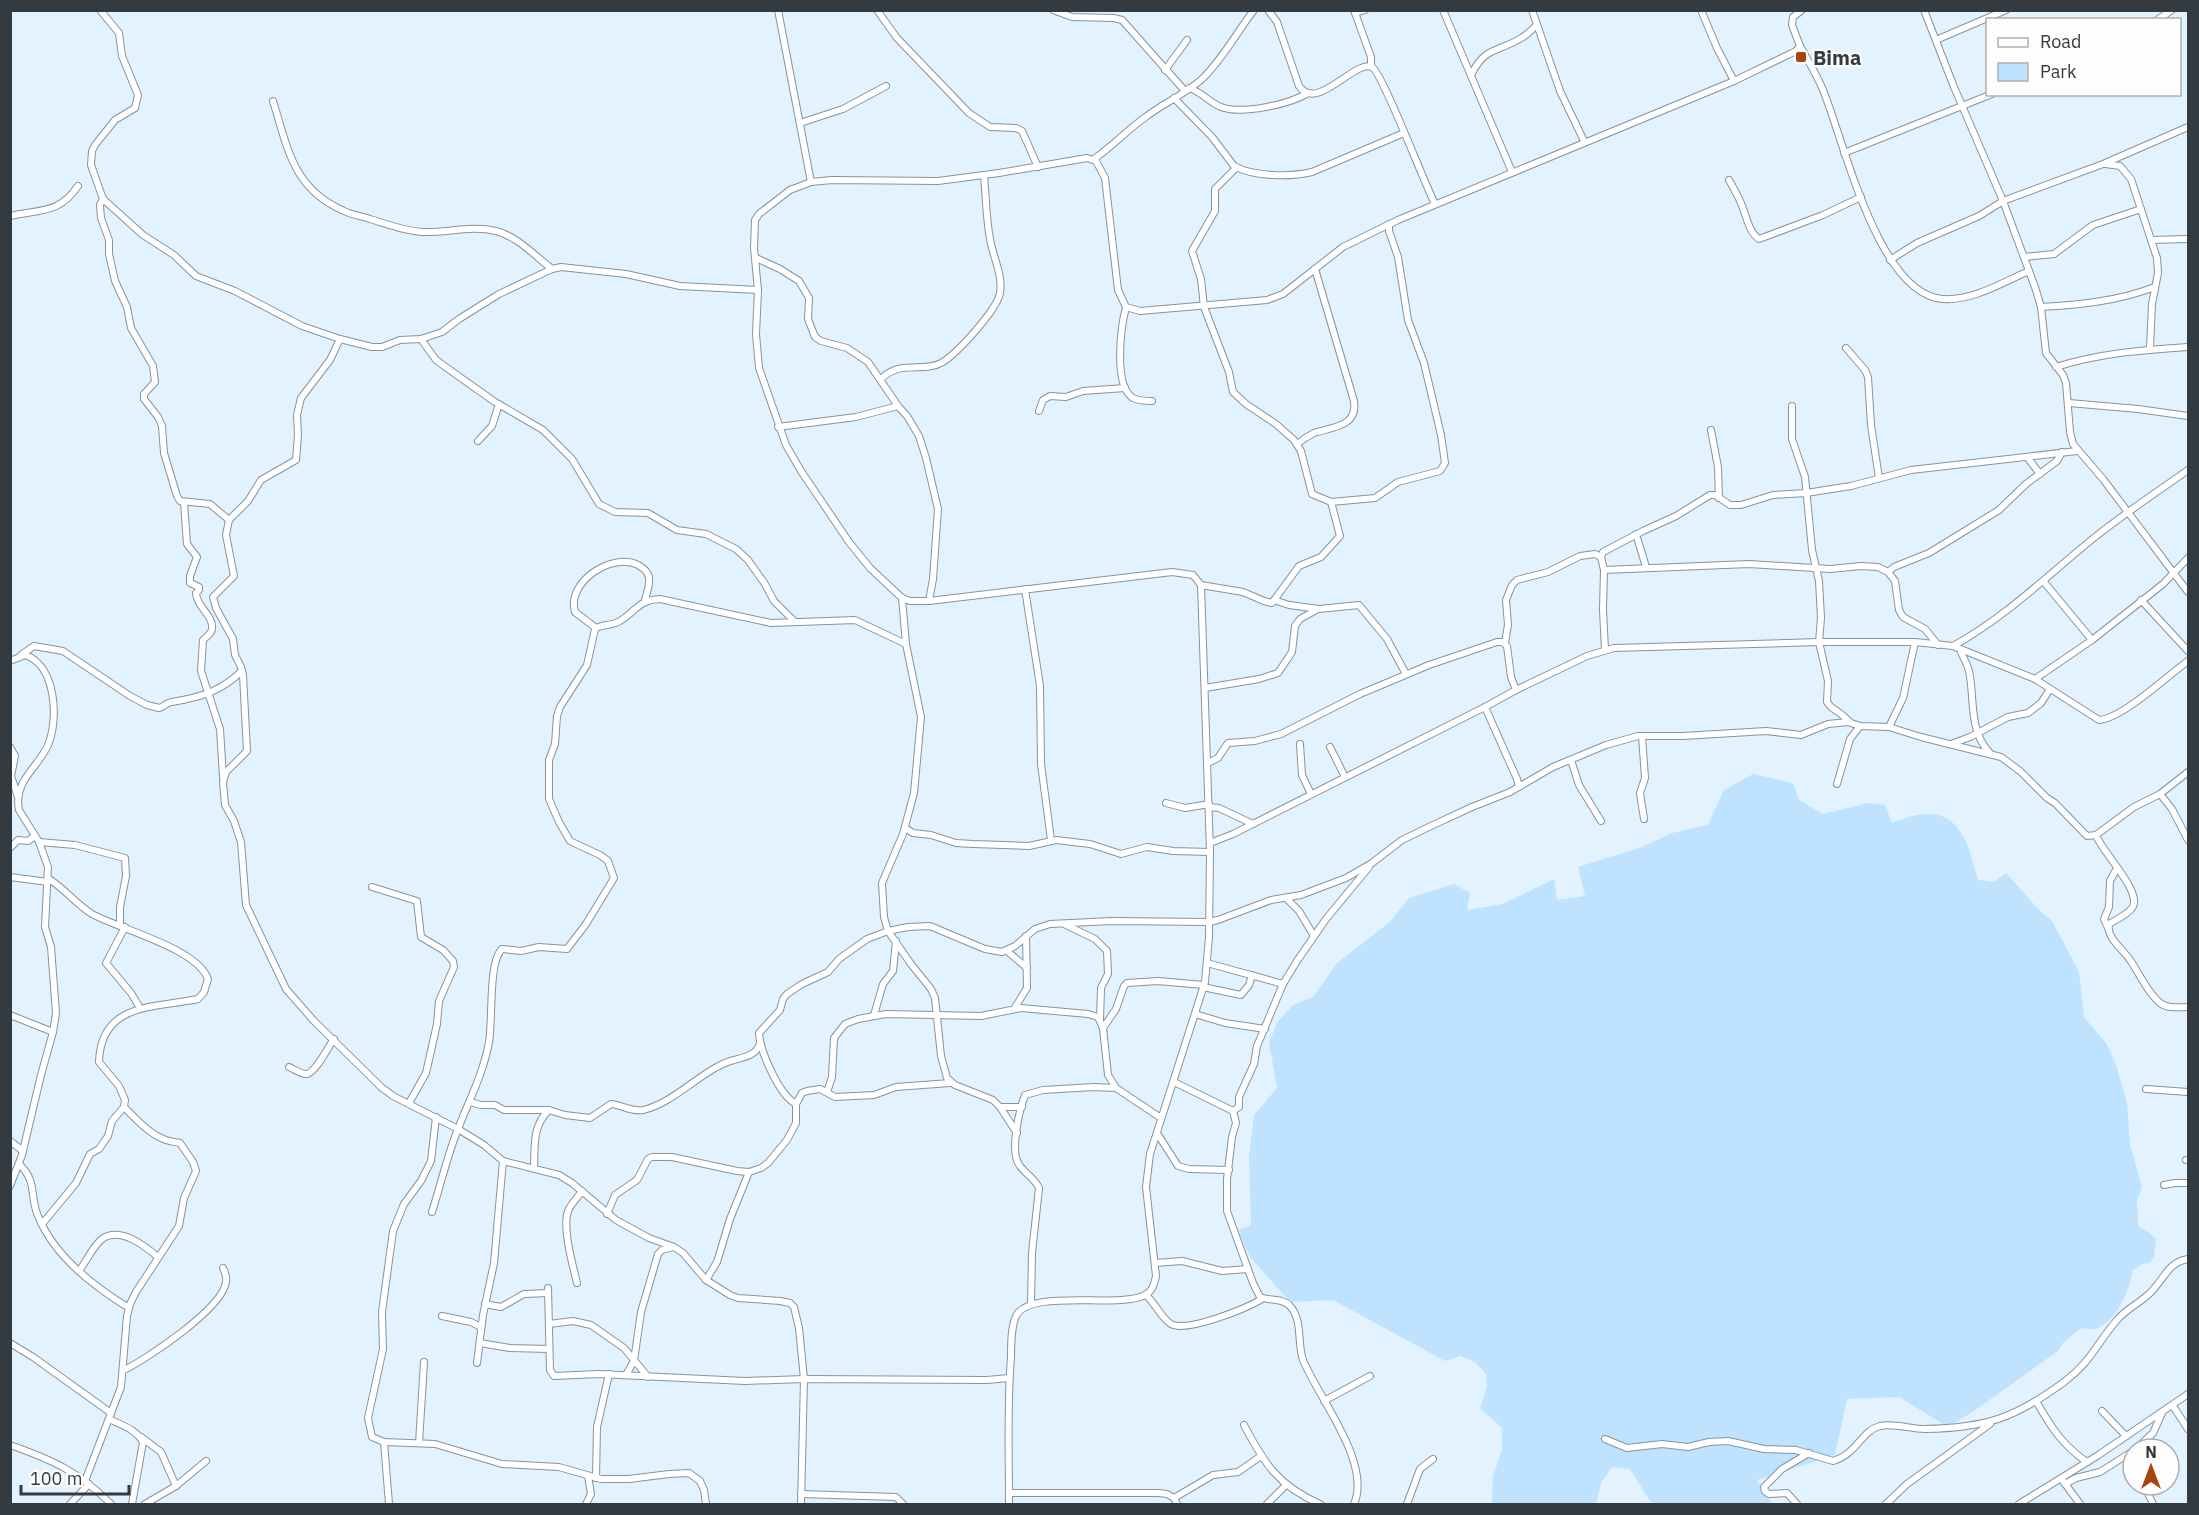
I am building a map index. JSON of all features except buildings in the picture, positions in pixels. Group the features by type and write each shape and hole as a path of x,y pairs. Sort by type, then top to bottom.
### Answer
{"street":[{"path":"100,10 119,33 122,56 138,95 135,108 115,120 92,151 91,165 103,199 143,235 174,255 196,276 225,286 278,311 302,326 339,339 372,347 382,347 400,340 421,339 442,332 494,297 552,269 561,267 626,274 687,287 758,290"},
{"path":"778,10 811,183"},
{"path":"877,10 897,38 969,113 990,127 1016,128 1023,131 1038,167"},
{"path":"1053,10 1072,17 1122,20 1165,70 1187,90 1202,94 1218,106 1233,110 1278,105 1332,86 1362,67 1371,66"},
{"path":"1254,10 1211,70 1187,90 1131,127 1115,144 1094,159 1069,160 1038,167 931,181 832,180 811,183 790,190 759,214 754,226 758,290 756,334 759,368 778,427 801,471 849,542 870,568 902,598 910,601 929,601 1172,572 1193,575 1202,585 1243,592 1269,603 1274,600 1299,566 1321,557 1339,540 1340,531 1331,502"},
{"path":"1269,10 1277,22 1299,86 1308,93"},
{"path":"1365,10 1354,12 1371,57 1371,66 1385,89 1435,204"},
{"path":"1443,10 1512,172"},
{"path":"1532,10 1560,91 1584,141"},
{"path":"1701,10 1716,48 1734,81"},
{"path":"1789,10 1800,46 1824,92 1861,197 1890,260 1904,279 1915,289 1933,298 1956,299 1970,296 2029,271"},
{"path":"1793,17 1802,10"},
{"path":"1924,10 2003,201 2029,271 2041,307 2046,353 2065,379 2071,438 2077,451 2103,479 2188,592"},
{"path":"1987,18 2006,10"},
{"path":"1936,40 1986,19"},
{"path":"1471,75 1487,52 1521,38 1537,25"},
{"path":"1165,70 1186,40"},
{"path":"1126,307 1140,311 1246,303 1276,298 1343,247 1389,224 1584,141 1734,81 1796,51 1800,46"},
{"path":"800,123 843,109 886,86"},
{"path":"1844,153 1987,96"},
{"path":"1174,98 1212,136 1236,168 1279,176 1299,176 1312,172 1404,133"},
{"path":"273,101 287,147 301,177 310,189 329,203 345,212 408,231 478,229 495,231 518,242 552,269"},
{"path":"1890,260 1917,243 1979,216 2003,201 2103,164 2188,127"},
{"path":"1094,159 1105,178 1118,290 1126,307 1120,335 1122,379 1125,388 1134,399 1152,401"},
{"path":"2103,164 2120,166 2131,179 2151,240 2158,269 2150,348"},
{"path":"1236,168 1215,189 1215,211 1192,251 1201,279 1204,307 1229,372 1233,392 1246,404 1276,424 1297,444 1301,451 1312,494 1331,502 1375,498 1398,482 1440,471 1445,463 1441,435 1424,363 1408,320 1402,280 1389,224"},
{"path":"881,380 897,370 913,366 931,367 948,359 966,341 998,298 1000,280 990,238 984,175"},
{"path":"1729,180 1755,237 1760,239 1861,197"},
{"path":"10,216 59,206 71,197 78,186"},
{"path":"103,199 100,205 101,218 109,240 108,254 115,280 127,307 131,328 153,366 155,382 144,394 144,399 162,426 164,453 174,488 180,501 210,504 230,519"},
{"path":"2024,257 2054,254 2094,225 2141,209"},
{"path":"2151,240 2188,239"},
{"path":"756,258 792,275 804,286 809,298 809,324 816,337 821,341 847,348 863,358 908,416 924,449 938,508 933,579 929,601"},
{"path":"1297,444 1314,433 1350,421 1354,410 1354,401 1315,268"},
{"path":"2041,307 2092,303 2127,296 2155,287"},
{"path":"223,777 247,751 246,703 242,671 235,655 233,639 213,602 213,597 234,576 226,535 230,519 248,501 261,480 296,460 297,415 301,398 330,360 339,339"},
{"path":"421,339 436,360 499,404 543,430 572,459 594,498 608,509 615,512 648,513 677,530 712,536 740,552 765,584 774,601 794,621"},
{"path":"2055,367 2091,357 2150,348 2188,347"},
{"path":"1846,348 1865,370 1868,377 1871,425 1879,478"},
{"path":"1039,411 1043,400 1050,396 1066,397 1083,391 1125,388"},
{"path":"478,441 492,426 499,404"},
{"path":"2069,404 2138,409 2188,416"},
{"path":"778,427 856,417 898,406"},
{"path":"1792,406 1792,439 1805,477 1812,550 1821,597 1819,642 1828,681 1827,702 1831,707 1850,722 1860,726 1889,727 2001,757 2055,803 2087,836 2096,835 2129,810 2160,794 2188,772"},
{"path":"1711,430 1718,467 1719,498"},
{"path":"1601,556 1608,549 1676,516 1710,495 1734,506 1773,495 1851,486 1911,470 2077,451"},
{"path":"1888,572 1894,567 1929,553 1999,510 2059,460 2062,452"},
{"path":"2026,457 2040,474"},
{"path":"1956,647 2044,582 2127,513 2188,470"},
{"path":"184,502 187,544 197,556 190,583 199,586 196,593 197,600 210,621 213,631 203,640 201,670 220,729 225,805 234,821 241,842 243,882 248,912 286,989 299,1005 381,1087 458,1129 484,1145 503,1161 559,1175 582,1191 607,1214 649,1238 674,1247 683,1253 706,1280 738,1298 790,1303 794,1307 800,1328 804,1379 801,1504"},
{"path":"1636,534 1646,567"},
{"path":"1516,690 1511,677 1508,650 1504,643 1508,625 1506,600 1512,585 1523,578 1548,572 1580,556 1595,554 1601,556"},
{"path":"1601,556 1604,570 1605,650"},
{"path":"2036,679 2092,640 2173,574 2188,558"},
{"path":"596,628 575,612 574,599 583,582 604,566 622,561 633,563 648,572 645,602"},
{"path":"1604,570 1749,564 1839,569 1869,566 1888,572 1895,581 1901,615 1913,625 1925,629 1938,645"},
{"path":"2044,582 2092,640"},
{"path":"1009,1504 1009,1378 1016,1316 1024,1307 1031,1304 1052,1301 1132,1299 1146,1295 1152,1289 1156,1276 1146,1187 1150,1154 1204,986 1207,963 1211,894 1202,585"},
{"path":"1024,588 1040,686 1041,764 1051,840"},
{"path":"902,598 906,644 921,717 914,793 905,828 882,883 882,907 888,931 910,964 931,989 935,999 943,1064 950,1083"},
{"path":"596,628 618,622 645,602 660,599 771,622 855,620 906,644"},
{"path":"1274,600 1289,605 1319,609 1359,605 1387,639 1406,674"},
{"path":"2141,600 2188,651"},
{"path":"1205,688 1278,674 1292,652 1295,626 1300,619 1319,609"},
{"path":"432,1212 489,1042 494,966 498,953 502,949 521,951 539,947 567,950 614,878 608,861 570,841 549,799 549,760 555,744 557,716 560,707 587,665 596,628"},
{"path":"1208,762 1218,758 1228,743 1255,741 1288,731 1360,694 1406,674 1497,642 1504,643"},
{"path":"1210,843 1253,824 1516,690 1587,656 1614,648 1819,642 1916,642 1956,647 2036,679 2094,717 2104,719 2124,709 2188,661"},
{"path":"1889,727 1903,698 1916,642"},
{"path":"10,661 32,647 63,651 130,696 157,708 169,702 179,702 223,688 242,671"},
{"path":"1956,647 1969,672 1972,708 1978,733 1991,753"},
{"path":"18,797 23,778 34,768 49,742 53,708 53,695 47,675 36,661 27,655 20,656"},
{"path":"1951,744 2008,717 2028,713 2041,703 2050,689"},
{"path":"1485,707 1517,779 1518,787"},
{"path":"796,1104 783,1092 760,1043 759,1033 780,1010 784,997 795,988 828,972 839,959 874,935 908,927 930,927 997,952 1007,951 1042,926 1112,921 1209,922 1270,900 1301,895 1346,878 1372,863 1402,840 1518,787 1570,760 1627,738 1767,731 1801,735 1828,724 1850,722"},
{"path":"1837,784 1850,739 1860,726"},
{"path":"1642,736 1645,778 1640,793 1644,819"},
{"path":"1300,744 1302,775 1311,794"},
{"path":"10,747 15,756 11,776 18,797 19,810 39,842 48,867 45,927 52,961 56,1012 23,1150 10,1186"},
{"path":"1330,747 1345,777"},
{"path":"1570,760 1579,785 1602,821"},
{"path":"2160,794 2172,809 2188,840"},
{"path":"1166,803 1185,808 1209,805 1253,824"},
{"path":"905,828 913,833 931,835 957,843 1029,846 1051,840 1082,843 1120,854 1147,847 1173,851 1210,852"},
{"path":"2096,835 2132,891 2134,903 2126,913 2109,924 2108,928"},
{"path":"10,848 18,840 28,841 35,836"},
{"path":"39,842 75,845 125,858 126,876 120,907 122,926 106,963 131,993 140,1008"},
{"path":"1233,1111 1239,1107 1239,1097 1254,1064 1257,1046 1284,984 1314,936 1372,863"},
{"path":"2117,868 2109,885 2109,907 2104,919 2114,940 2130,960 2142,982 2160,1003 2168,1006 2188,1007"},
{"path":"10,877 49,881 62,887 92,913 172,948 204,972 208,979 204,992 198,999 140,1008 115,1020 105,1036 99,1053 99,1062 119,1086 125,1100 124,1107 112,1121 108,1136 99,1149 90,1154 76,1183 42,1224"},
{"path":"372,887 417,901 421,937 443,950 453,961 454,967 439,1000 437,1024 426,1072 409,1103"},
{"path":"1286,898 1299,911 1314,936"},
{"path":"1064,924 1095,939 1107,951 1108,974 1101,988 1100,1020 1103,1028 1108,1075 1116,1088 1161,1118"},
{"path":"1014,1009 1025,992 1026,936"},
{"path":"874,1015 883,984 893,971 896,941"},
{"path":"1007,951 1027,968"},
{"path":"1207,963 1284,984"},
{"path":"1103,1028 1116,1009 1125,984 1158,981 1204,986 1241,995 1249,985 1252,975"},
{"path":"827,1092 832,1077 834,1038 845,1024 874,1015 981,1016 1001,1014 1014,1009 1088,1014 1100,1020"},
{"path":"1195,1014 1225,1023 1265,1029"},
{"path":"10,1016 53,1032"},
{"path":"289,1067 304,1074 310,1072 334,1039"},
{"path":"470,1102 495,1105 504,1110 549,1110 565,1115 590,1118 611,1104 632,1110 651,1107 686,1089 723,1065 735,1059 744,1058 758,1049 760,1043"},
{"path":"1174,1082 1233,1111 1236,1123 1232,1137 1227,1211 1253,1283 1262,1299"},
{"path":"607,1214 615,1195 637,1180 648,1159 652,1157 672,1157 749,1172 768,1163 787,1140 796,1123 796,1104 802,1093 807,1091 820,1089 835,1097 874,1095 896,1087 950,1083 988,1098 1000,1107 1017,1133"},
{"path":"1031,1304 1032,1253 1039,1188 1037,1183 1017,1164 1014,1156 1025,1095 1043,1089 1116,1088"},
{"path":"2146,1089 2188,1092"},
{"path":"70,1504 87,1483 121,1387 129,1308 136,1292 179,1226 184,1198 196,1168 180,1143 156,1136 124,1107"},
{"path":"1000,1107 1022,1107"},
{"path":"534,1168 536,1130 541,1117 549,1110"},
{"path":"436,1117 431,1161 421,1181 404,1204 393,1231 382,1312 383,1349 368,1418 372,1437 384,1442 441,1445 501,1464 559,1467 596,1478 629,1479 689,1473 700,1481 706,1504"},
{"path":"1157,1133 1178,1166 1189,1169 1229,1170"},
{"path":"10,1141 23,1150"},
{"path":"477,1364 485,1304 494,1263 503,1161"},
{"path":"19,1164 31,1179 36,1210 42,1224 62,1256 129,1308"},
{"path":"706,1280 717,1262 730,1219 749,1172"},
{"path":"2164,1185 2188,1183"},
{"path":"577,1283 569,1245 567,1217 568,1211 582,1191"},
{"path":"79,1271 102,1238 110,1236 127,1237 158,1257"},
{"path":"626,1376 634,1361 641,1312 660,1251 674,1247"},
{"path":"1886,1504 1907,1485 1994,1421 2036,1401 2083,1368 2115,1322 2127,1309 2150,1293 2171,1266 2178,1261 2188,1259"},
{"path":"1155,1263 1182,1261 1222,1271 1248,1269"},
{"path":"124,1370 149,1356 206,1311 225,1287 226,1277 223,1268"},
{"path":"485,1304 501,1307 524,1294 548,1290 550,1370 554,1376 609,1374 745,1381 1009,1378"},
{"path":"1146,1295 1170,1323 1177,1325 1192,1324 1233,1314 1262,1299 1289,1304 1296,1313 1302,1356 1358,1471 1359,1489 1354,1504"},
{"path":"442,1316 471,1322 482,1327"},
{"path":"549,1324 573,1321 591,1325 622,1346 648,1377"},
{"path":"10,1343 33,1357 161,1452 176,1486"},
{"path":"480,1343 510,1348 549,1349"},
{"path":"418,1443 424,1362"},
{"path":"596,1478 597,1427 609,1374"},
{"path":"1324,1401 1370,1376"},
{"path":"2023,1503 2063,1481 2087,1462 2188,1394"},
{"path":"2036,1401 2053,1430 2069,1450 2087,1462"},
{"path":"2173,1406 2188,1429"},
{"path":"2102,1411 2127,1436"},
{"path":"2149,1437 2153,1433 2162,1413"},
{"path":"1605,1439 1627,1448 1662,1444 1688,1447 1728,1441 1764,1449 1785,1449 1809,1453 1829,1461 1838,1460 1853,1450 1871,1430 1880,1426 1952,1429 1994,1421"},
{"path":"1244,1425 1275,1476 1310,1503 1320,1504"},
{"path":"132,1504 143,1450 140,1437"},
{"path":"384,1442 389,1504"},
{"path":"10,1445 50,1459 87,1483 111,1504"},
{"path":"1797,1504 1787,1493 1769,1494 1764,1487 1782,1470 1809,1453"},
{"path":"1009,1493 1158,1493 1167,1494 1176,1501 1213,1475 1238,1472 1261,1456"},
{"path":"1407,1504 1420,1469 1433,1459"},
{"path":"2063,1481 2100,1472 2121,1459"},
{"path":"145,1504 176,1486 206,1461"},
{"path":"586,1504 591,1494 588,1476"},
{"path":"2063,1481 2080,1504"},
{"path":"1267,1504 1286,1485"},
{"path":"801,1494 889,1496 896,1497 903,1504"}],"green space":[{"path":"1753,774 1793,783 1799,800 1823,814 1869,803 1885,805 1892,823 1915,815 1936,814 1944,817 1953,823 1969,848 1979,880 1994,882 2006,873 2052,921 2079,972 2084,1017 2106,1043 2116,1065 2127,1103 2130,1144 2142,1187 2137,1200 2138,1226 2156,1239 2154,1256 2150,1263 2142,1264 2132,1271 2129,1287 2121,1305 2102,1326 2095,1329 2081,1328 2063,1343 2058,1351 1948,1427 1899,1397 1847,1399 1835,1455 1757,1480 1772,1504 1652,1504 1630,1469 1612,1467 1601,1483 1596,1504 1492,1504 1493,1476 1502,1450 1502,1428 1480,1408 1487,1387 1486,1374 1475,1362 1460,1356 1445,1361 1333,1300 1290,1302 1250,1257 1238,1230 1251,1225 1249,1157 1254,1115 1277,1088 1269,1042 1278,1021 1293,1005 1314,996 1336,964 1391,921 1409,898 1454,884 1470,893 1467,910 1503,904 1554,879 1557,900 1585,896 1578,867 1642,847 1672,833 1708,825 1724,790"}],"place":[{"name":"Bima","path":"1801,57"}]}
